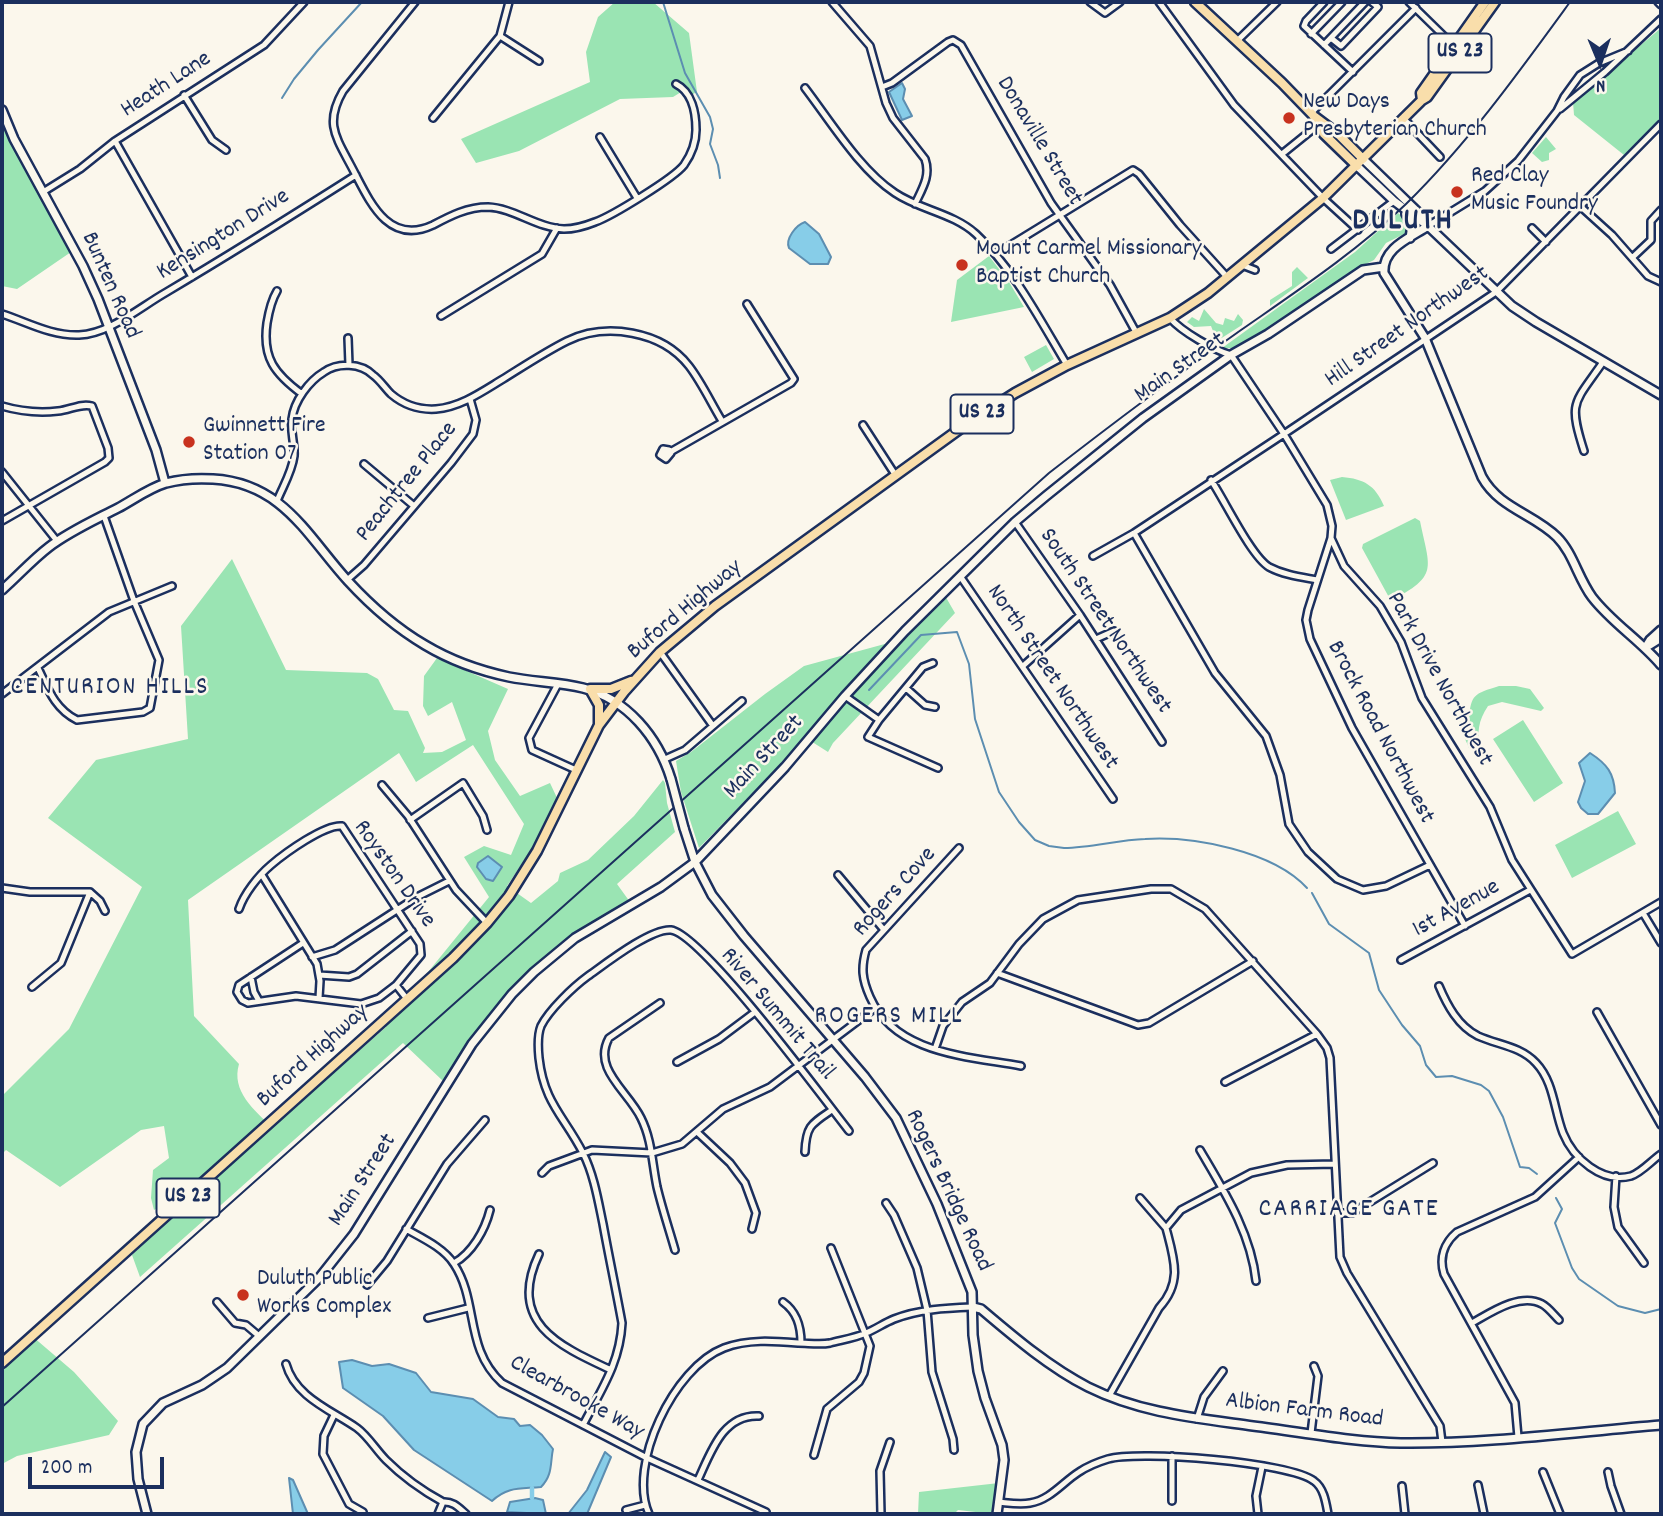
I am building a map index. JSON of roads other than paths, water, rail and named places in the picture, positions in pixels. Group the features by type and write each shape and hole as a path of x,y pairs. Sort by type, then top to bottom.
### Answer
{"main road":[{"path":"1195,2 1312,114 1339,135 1360,163"},
{"name":"US 23","path":"1457,50 1485,2"},
{"name":"Buford Highway","path":"1422,100 1420,93 1495,2"},
{"name":"Buford Highway","path":"2,1363 453,958 487,923 509,896 537,850 599,725 660,652 715,606 1015,393 1067,365 1170,318 1208,293 1323,198 1360,163 1427,97 1457,50"},
{"path":"1312,114 1318,125 1360,163"},
{"path":"599,725 599,705 590,690 621,686 637,677"}],"street":[{"name":"Heath Lane","path":"43,192 184,95 264,45 303,2"},
{"path":"415,2 335,104 332,118 335,136 380,216 398,229 415,231 468,209 485,207 499,208 557,228 578,228 598,222 672,178 690,156 696,135 694,112 689,96 676,84"},
{"path":"433,118 499,36 509,2"},
{"path":"832,2 870,46 882,88 897,125 914,144 928,167 927,179 915,204"},
{"path":"1090,2 1105,13 1120,2"},
{"path":"1159,2 1223,92 1323,198 1358,230"},
{"path":"1237,41 1277,2"},
{"path":"1324,2 1304,23 1311,34 1353,72"},
{"path":"1311,34 1341,2"},
{"path":"1324,45 1365,2"},
{"path":"1331,38 1341,46 1378,7 1372,2"},
{"path":"1409,2 1457,50"},
{"path":"1312,114 1416,8"},
{"path":"1661,19 1610,69 1558,111 1529,149 1485,191 1389,253 1384,267 1388,283 1425,338 1487,486 1501,500 1547,528 1560,540 1579,578 1593,598 1661,665"},
{"path":"499,36 539,61"},
{"name":"Donaville Street","path":"882,88 953,40 961,45 1060,215 1110,285 1137,334"},
{"path":"1558,111 1564,97 1580,75 1628,51"},
{"path":"1602,62 1610,69"},
{"path":"805,88 879,180 897,195 960,222 996,254 1067,365"},
{"path":"184,95 212,140 226,150"},
{"name":"Bunten Road","path":"2,110 14,139 83,266 156,450 165,483"},
{"path":"1404,119 1440,157"},
{"name":"Hill Street Northwest","path":"1134,533 1496,292 1661,124"},
{"path":"1282,154 1318,125"},
{"path":"600,138 637,198"},
{"path":"115,141 192,277"},
{"path":"1360,163 1426,220 1428,226"},
{"path":"1360,163 1394,201 1428,226 1496,292 1536,323 1661,395"},
{"path":"996,254 1133,170 1227,277"},
{"name":"Kensington Drive","path":"109,327 356,175"},
{"path":"1331,248 1394,201"},
{"path":"1580,206 1633,257 1648,276 1661,282"},
{"path":"1402,207 1412,222 1410,238"},
{"path":"1633,257 1651,240 1651,221 1661,210"},
{"path":"440,316 542,254 557,228"},
{"path":"1532,228 1546,242"},
{"path":"1242,265 1255,270"},
{"name":"Main Street","path":"147,1514 138,1479 136,1452 143,1424 163,1403 216,1376 320,1277 354,1234 472,1044 512,994 565,946 599,922 661,887 695,862 800,750 845,696 1015,522 1143,418 1231,355 1268,334 1363,270 1384,267"},
{"path":"277,291 271,301 265,336 266,351 282,379 302,394"},
{"path":"665,455 794,379 747,304"},
{"path":"2,314 42,330 64,334 93,333 109,327"},
{"path":"1170,318 1184,330 1231,355"},
{"path":"277,501 294,456 292,420 302,394 326,370 349,365 371,372 391,394 413,407 439,409 470,399 569,340 593,333 625,332 649,337 672,350 689,366 722,421"},
{"path":"348,338 349,365"},
{"name":"Brock Road Northwest","path":"1231,355 1327,505 1332,526 1331,538 1308,610 1307,628 1310,639 1352,728 1465,926"},
{"path":"1584,452 1575,425 1574,407 1603,362"},
{"name":"Peachtree Place","path":"347,580 364,565 473,434 477,421 470,399"},
{"path":"2,406 33,411 58,411 92,406 108,448 109,458 2,522"},
{"path":"863,425 896,476"},
{"path":"364,464 414,506"},
{"path":"2,472 57,541"},
{"name":"Rogers Bridge Road","path":"165,483 216,479 243,486 277,501 300,520 347,580 386,618 429,648 507,677 590,690 616,702 650,734 665,759 695,862 712,895 865,1077 896,1118 957,1250 969,1282 978,1371 1002,1445 1004,1460 998,1514"},
{"path":"1211,480 1251,549 1266,565 1288,575 1317,580"},
{"path":"2,590 57,541 165,483"},
{"path":"38,668 51,696 67,715 76,720 143,712 150,708 159,660 134,601 104,516"},
{"name":"South Street Northwest","path":"1015,522 1163,742"},
{"path":"1093,556 1134,533 1215,673 1266,736 1280,775 1289,824 1308,852 1337,879 1363,890 1386,886 1430,865"},
{"name":"Park Drive Northwest","path":"1331,538 1344,566 1380,606 1401,642 1422,698 1490,807 1508,852 1530,890 1572,954 1643,913"},
{"name":"North Street Northwest","path":"960,576 1112,799"},
{"path":"2,694 109,612 173,586"},
{"path":"1023,666 1080,615"},
{"path":"1096,639 1115,631"},
{"path":"1645,648 1661,631"},
{"path":"1645,648 1661,638"},
{"path":"660,652 713,726"},
{"path":"933,663 923,667 868,737 938,768"},
{"path":"558,684 529,738 532,750 576,770"},
{"path":"906,688 925,705 935,707"},
{"path":"845,696 879,720"},
{"path":"665,759 685,750 742,701"},
{"path":"410,820 463,783 483,816 487,830"},
{"path":"382,785 410,820 449,881 487,923"},
{"name":"Royston Drive","path":"239,909 242,901 271,865 326,828 339,825 420,944 421,955 396,985 379,998 361,1004 296,996 260,1002"},
{"name":"Rogers Cove","path":"959,848 866,950 861,968 864,985 875,1008 904,1037 935,1049 1021,1066"},
{"path":"262,875 317,964 319,998"},
{"path":"838,875 884,930"},
{"path":"312,957 335,950 398,908 449,881"},
{"path":"2,888 30,892 90,892 100,901 105,911"},
{"path":"935,1049 943,1026 962,1002 990,983 1043,919 1060,908 1078,900 1171,889 1205,909 1327,1048 1330,1058 1340,1256 1347,1273 1440,1426 1442,1442"},
{"name":"1st Avenue","path":"1401,960 1530,890"},
{"path":"33,987 61,963 90,892"},
{"path":"1661,902 1643,913 1661,943"},
{"name":"River Summit Trail","path":"583,1425 621,1345 622,1323 595,1187 583,1153 557,1114 543,1085 538,1046 542,1024 578,984 661,930 683,933 755,1012 849,1131"},
{"path":"319,975 349,977 358,974 412,931"},
{"path":"260,1002 245,1002 237,992 239,985 303,943"},
{"path":"997,973 1138,1025 1149,1023 1253,961"},
{"path":"251,977 254,992 260,1002"},
{"path":"396,985 407,999"},
{"path":"1439,986 1447,1005 1467,1029 1514,1048 1534,1060 1541,1068 1549,1085 1563,1133 1579,1157 1599,1172 1630,1176 1661,1154"},
{"path":"660,1003 609,1038 603,1053 608,1070 649,1133 657,1187 675,1250"},
{"path":"542,1172 549,1166 592,1150 652,1153 682,1143 723,1109 770,1087 875,1008"},
{"path":"677,1062 719,1039 755,1012"},
{"path":"1597,1013 1661,1125"},
{"path":"1225,1082 1317,1034"},
{"path":"805,1152 806,1133 813,1123 832,1110"},
{"path":"367,1285 377,1275 447,1164 485,1119"},
{"path":"696,1132 730,1163 745,1183 757,1213 752,1229"},
{"path":"1200,1150 1252,1251 1256,1281"},
{"path":"1518,1437 1515,1403 1442,1268 1442,1256 1450,1239 1457,1232 1535,1197 1579,1157"},
{"path":"1337,1213 1352,1213 1433,1163"},
{"path":"1166,1228 1181,1210 1251,1173 1269,1168 1335,1164"},
{"path":"1616,1176 1614,1207 1618,1227 1644,1263"},
{"path":"1109,1396 1159,1308 1169,1296 1175,1279 1166,1228 1140,1198"},
{"path":"886,1203 911,1252 927,1310 932,1372 954,1450"},
{"path":"405,1229 454,1263 476,1242 490,1210"},
{"path":"814,1455 827,1409 859,1382 864,1373 870,1346 831,1248"},
{"path":"539,1254 531,1273 528,1295 530,1309 537,1321 559,1342 611,1370"},
{"name":"Clearbrooke Way","path":"454,1263 467,1295 481,1354 489,1370 502,1383 647,1458 766,1512"},
{"path":"1472,1323 1502,1307 1527,1301 1542,1304 1559,1320"},
{"path":"217,1302 235,1323 246,1325 259,1336"},
{"path":"783,1303 793,1309 798,1319 801,1343"},
{"path":"649,1514 642,1482 655,1432 672,1393 697,1364 722,1349 746,1342 825,1344 866,1334 894,1319 927,1310 973,1307"},
{"name":"Albion Farm Road","path":"973,1307 981,1309 1048,1362 1087,1386 1163,1413 1197,1419 1398,1443 1518,1437 1661,1424"},
{"path":"428,1318 468,1308"},
{"path":"286,1364 289,1376 298,1388 358,1429 387,1461 413,1484 443,1502 459,1507 466,1514"},
{"path":"1311,1433 1318,1376 1314,1366"},
{"path":"1197,1419 1204,1397 1223,1371"},
{"path":"334,1415 324,1436 323,1454 349,1504 363,1512"},
{"path":"698,1480 722,1432 736,1420 759,1416"},
{"path":"881,1514 880,1471 890,1442"},
{"path":"998,1502 1032,1503 1046,1498 1078,1472 1112,1458 1130,1455 1172,1456 1299,1474 1314,1480 1321,1490 1328,1514"},
{"path":"1172,1456 1172,1501"},
{"path":"1258,1514 1256,1496 1262,1467"},
{"path":"1543,1472 1560,1514"},
{"path":"1608,1472 1621,1514"},
{"path":"1478,1485 1484,1514"},
{"path":"1402,1486 1405,1514"},
{"path":"438,1514 443,1502"},
{"path":"626,1510 645,1505"}],"water":[{"path":"902,83 905,89 903,99 912,116 902,120 889,92"},
{"path":"805,222 819,234 831,257 828,264 810,264 789,248 792,233"},
{"path":"1590,753 1609,770 1615,793 1598,814 1588,814 1578,802 1585,781 1579,763"},
{"path":"488,856 502,867 493,881 486,879 477,867 478,863"},
{"path":"352,1360 372,1366 389,1364 416,1373 431,1392 473,1399 498,1417 514,1419 520,1426 530,1425 553,1449 545,1482 541,1487 509,1491 492,1501 414,1450 383,1416 343,1388 339,1362"},
{"path":"605,1452 611,1457 587,1514 568,1514 587,1490"},
{"path":"289,1478 293,1480 308,1514 293,1514"},
{"path":"535,1498 543,1500 546,1514 507,1512 510,1502"}],"waterway":[{"path":"282,98 318,50 362,2"},
{"path":"663,2 685,73 710,117 713,129 710,144 720,178"},
{"path":"869,690 921,635 957,632 969,664 975,719 999,792 1035,840 1064,848 1145,839 1209,843 1254,855 1274,864 1307,888"},
{"path":"1312,893 1329,924 1369,953 1379,990 1402,1025 1420,1046 1426,1065 1436,1077 1452,1076 1481,1085 1489,1091 1503,1117 1520,1167 1529,1168 1537,1174"},
{"path":"1556,1198 1562,1209 1555,1223 1572,1268 1579,1279 1618,1306 1645,1313 1661,1309"},
{"path":"532,1488 532,1498"}],"railway":[{"path":"2,1407 1049,473 1192,365 1326,270 1387,222 1429,181 1472,132 1570,2"}],"place":[{"name":"New Days Presbyterian Church","path":"1289,118"},
{"name":"Red Clay Music Foundry","path":"1457,192"},
{"name":"Mount Carmel Missionary Baptist Church","path":"962,265"},
{"name":"Gwinnett Fire Station 07","path":"189,442"},
{"name":"Duluth Public Works Complex","path":"243,1295"}],"district":[{"name":"DULUTH","path":"1403,224"},
{"name":"CENTURION HILLS","path":"110,689"},
{"name":"ROGERS MILL","path":"889,1018"},
{"name":"CARRIAGE GATE","path":"1349,1211"}]}
